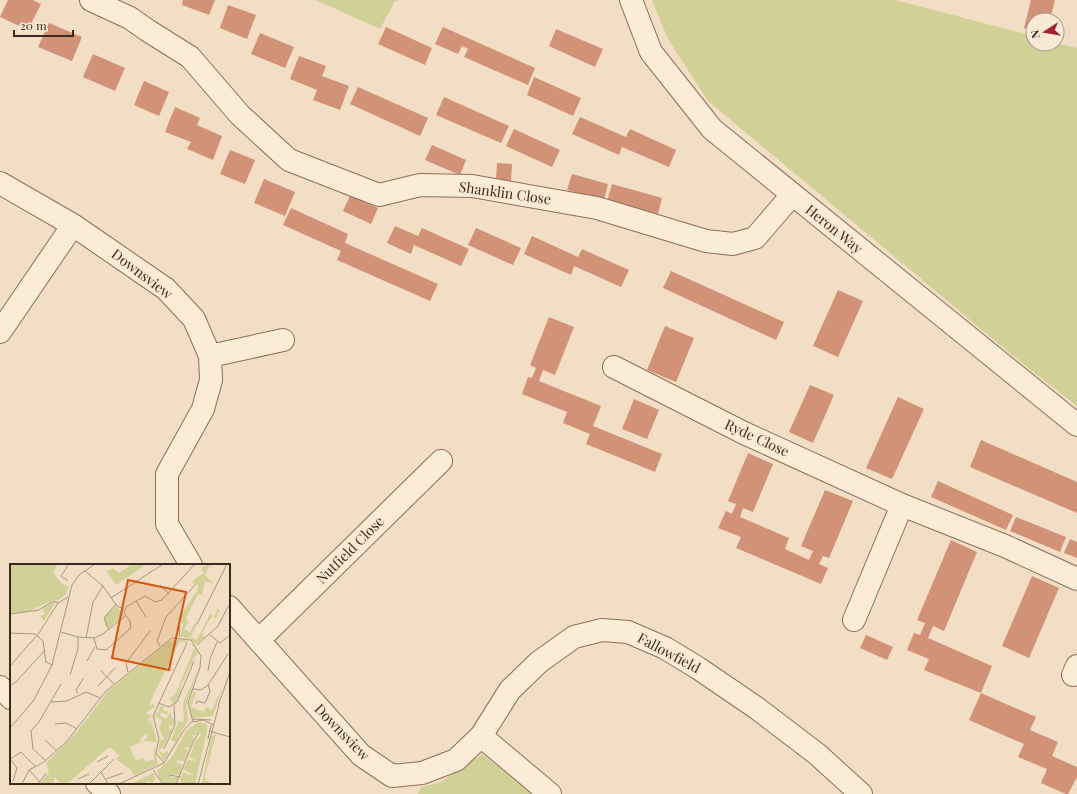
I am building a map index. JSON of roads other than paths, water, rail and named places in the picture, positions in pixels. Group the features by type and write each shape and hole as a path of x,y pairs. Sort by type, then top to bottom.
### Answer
{"street":[{"name":"Shanklin Close","path":"91,0 130,18 190,57 240,115 288,160 379,195 420,185 472,186 598,208 706,241 733,244 755,238 792,195"},
{"name":"Heron Way","path":"631,0 651,52 712,129 1077,424"},
{"name":"Downsview","path":"0,183 73,225 166,289 194,319 210,356 211,380 203,409 167,474 167,524 190,564"},
{"path":"0,332 73,225"},
{"path":"210,356 283,340"},
{"name":"Ryde Close","path":"614,367 744,433 902,505 1005,546 1077,579"},
{"name":"Nutfield Close","path":"258,640 441,461"},
{"path":"854,620 902,505"},
{"name":"Downsview","path":"230,608 361,755 392,785 456,760 481,736"},
{"name":"Fallowfield","path":"481,736 510,690 539,662 574,637 602,630 628,632 665,648 698,668 817,754 861,794"},
{"path":"0,687 10,697"},
{"path":"481,736 550,794"},
{"path":"98,784 109,794"}]}
